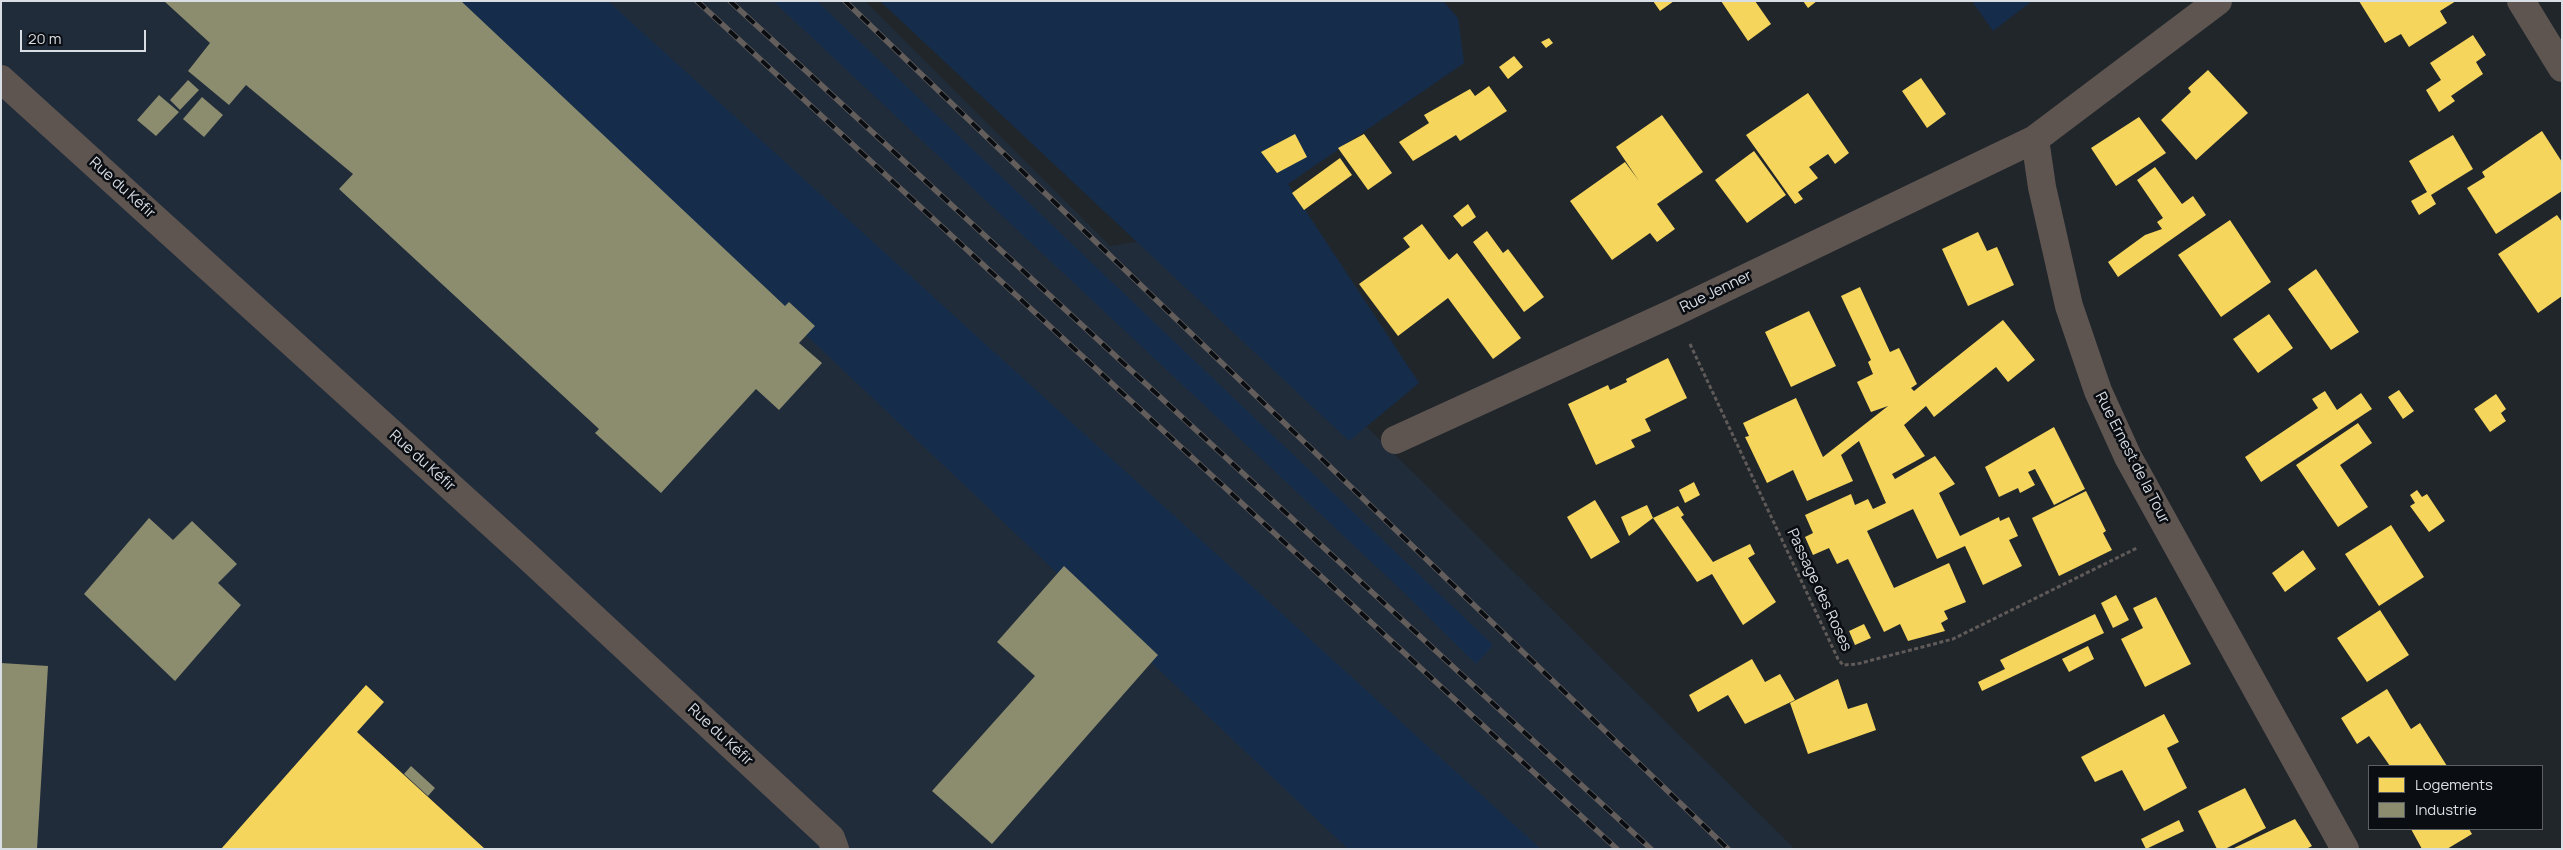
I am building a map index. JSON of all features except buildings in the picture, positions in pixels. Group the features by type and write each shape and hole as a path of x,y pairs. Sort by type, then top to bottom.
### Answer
{"street":[{"path":"2035,139 2218,1"},
{"path":"2521,1 2562,68"},
{"name":"Rue du Kéfir","path":"1,79 526,556 830,838 835,849"},
{"name":"Rue Jenner","path":"1395,440 1675,312 2035,139"},
{"name":"Rue Ernest de la Tour","path":"2035,139 2042,187 2069,306 2098,391 2128,458 2345,849"}],"path":[{"name":"Passage des Roses","path":"1675,312 1838,659 1844,665 1857,664 1953,639 2170,531"}],"shaded area":[{"path":"1,1 865,1 1110,246 1173,236 1795,849 1,849"},
{"path":"454,1 608,1 1541,849 1348,849"},
{"path":"773,1 817,1 1493,645 1476,664 1397,586"},
{"path":"880,1 1443,1 1458,18 1464,63 1288,184 1419,383 1349,441"},
{"path":"1972,1 2032,1 1993,31"}],"railway":[{"path":"697,1 1617,849"},
{"path":"730,1 1651,849"},
{"path":"845,1 1728,849"}]}
